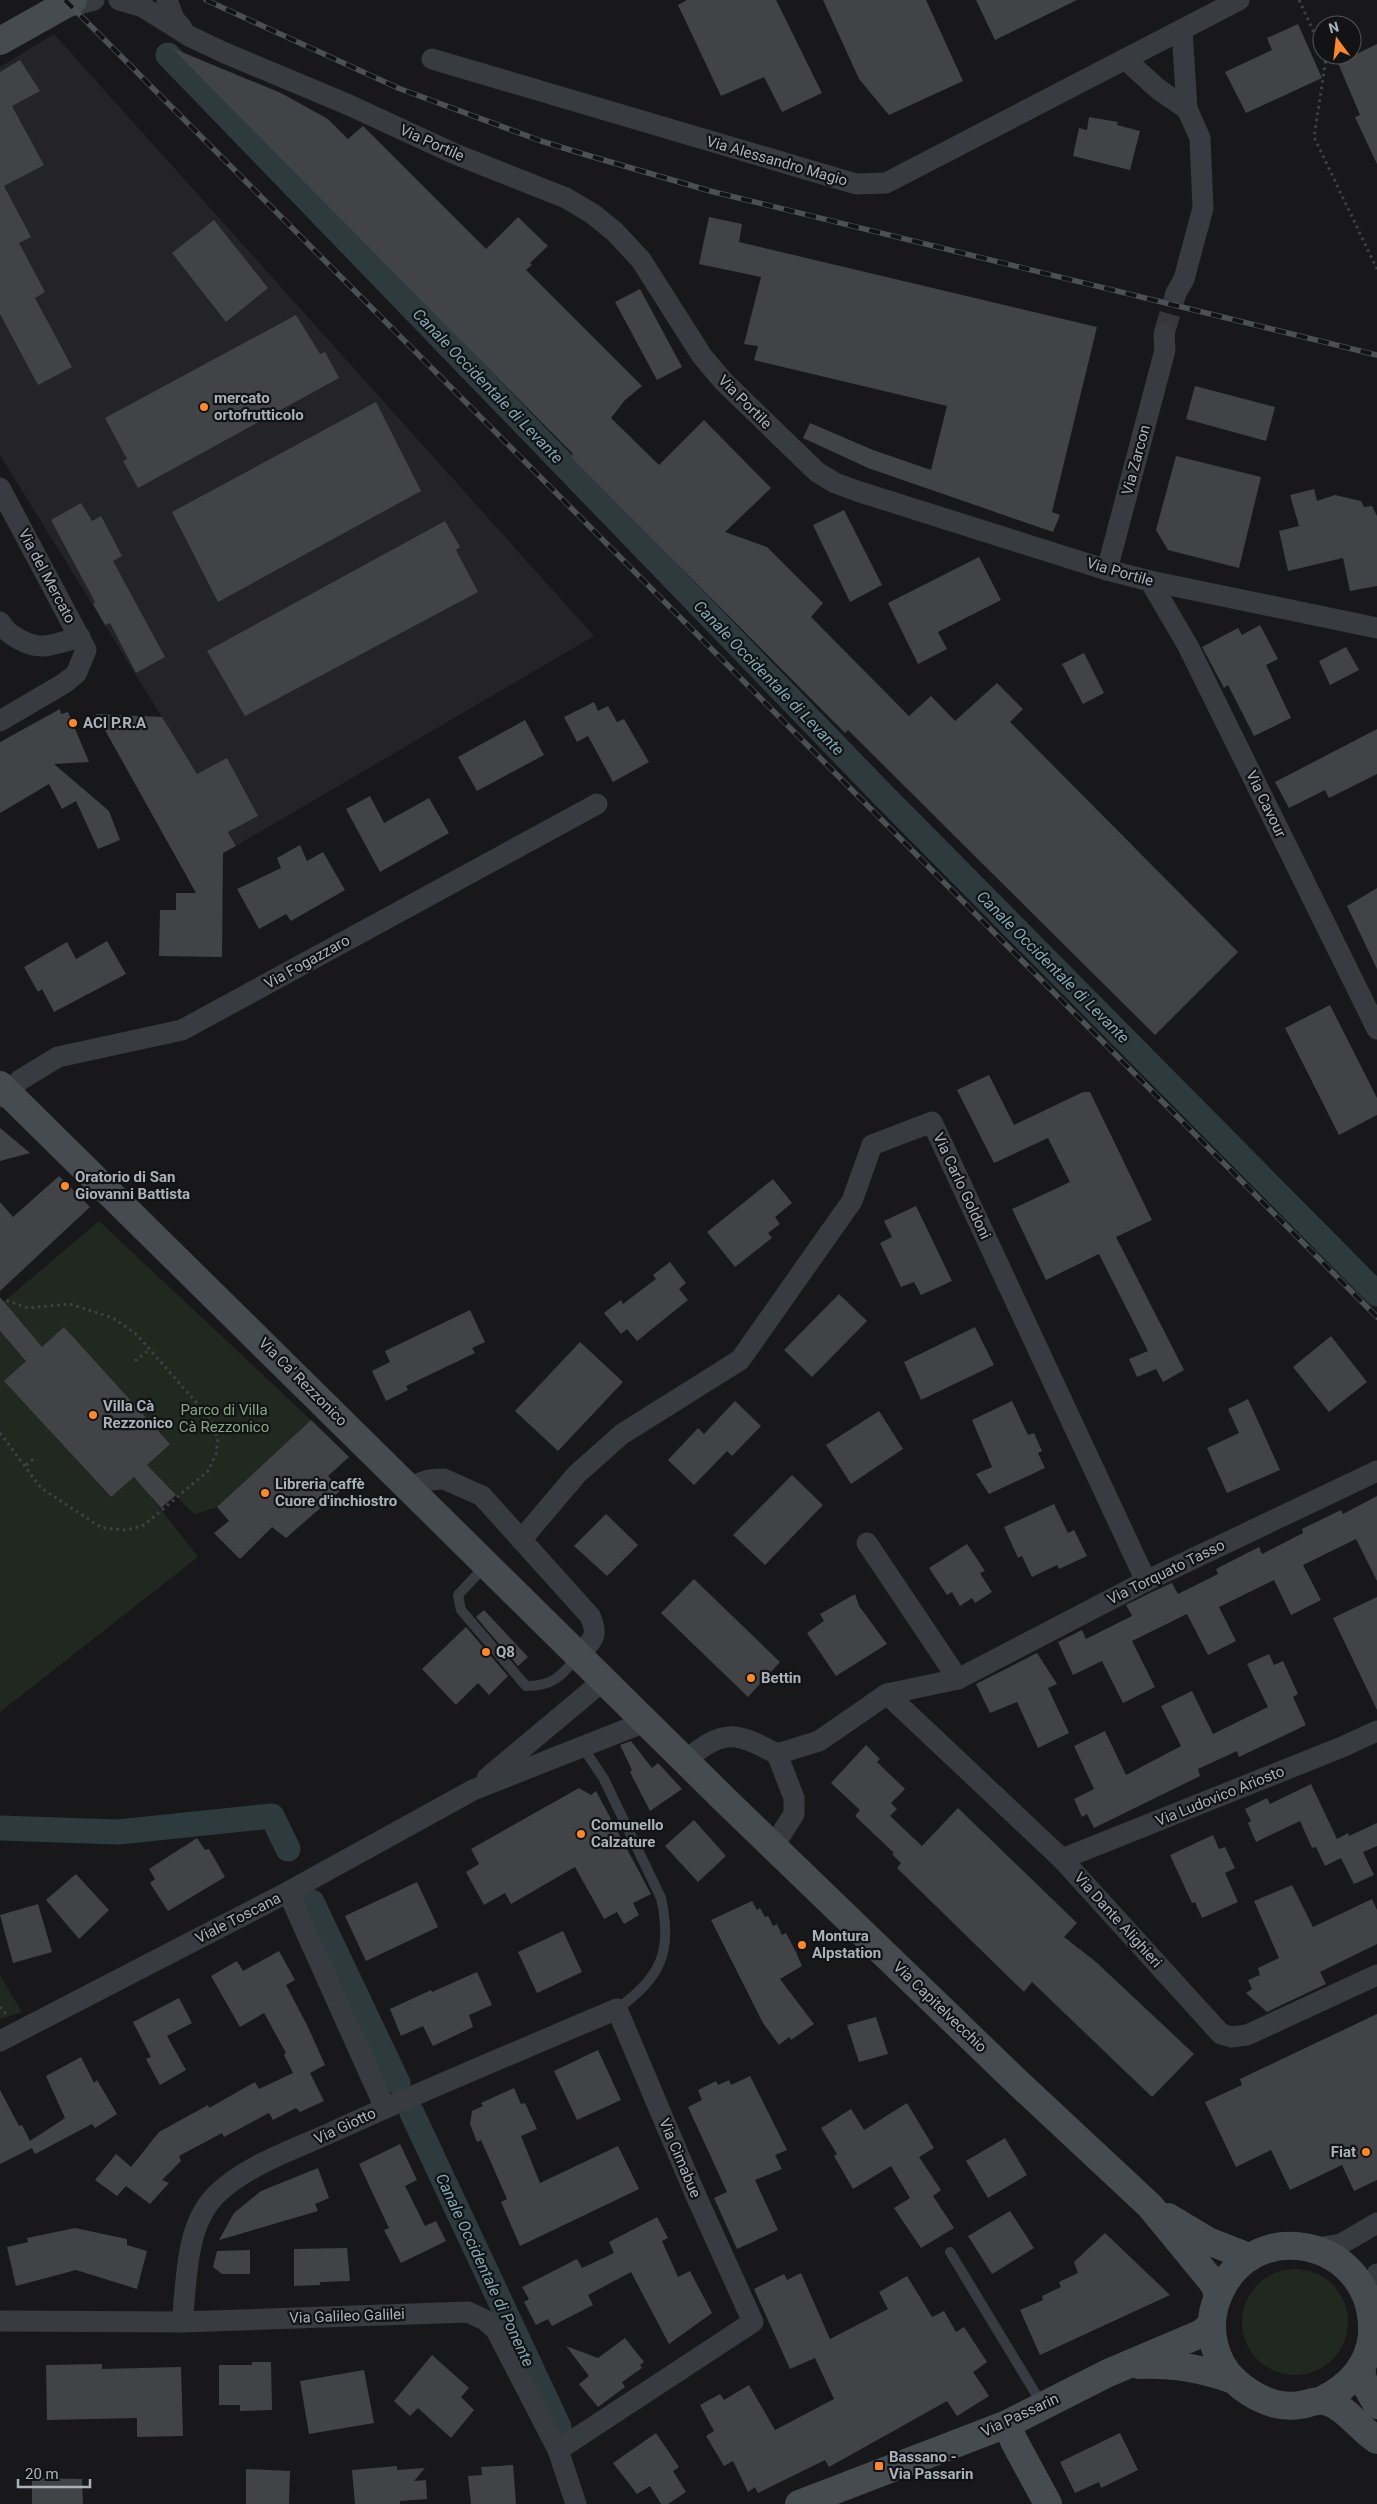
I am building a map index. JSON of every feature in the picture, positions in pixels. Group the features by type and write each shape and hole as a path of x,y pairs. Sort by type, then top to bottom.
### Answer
{"main road":[{"path":"0,41 64,5"},
{"name":"Via Ca' Rezzonico","path":"3,1091 604,1680"},
{"name":"Via Capitelvecchio","path":"604,1680 685,1761 1014,2079 1150,2206 1214,2284 1218,2295"},
{"name":"Via Capitelvecchio","path":"1150,2206 1208,2241 1249,2257"},
{"path":"1303,2245 1317,2248 1337,2258 1372,2285 1373,2320 1371,2345 1361,2368 1337,2392 1322,2400 1298,2405 1274,2404 1252,2395 1234,2380 1220,2360 1214,2345 1212,2325 1218,2295 1229,2276 1249,2257 1263,2250 1303,2245"},
{"name":"Via Passarin","path":"799,2504 1007,2424 1042,2404 1200,2334 1212,2325"},
{"name":"Via Passarin","path":"1128,2365 1173,2364 1204,2369 1234,2380"},
{"path":"1361,2368 1363,2380 1377,2405"},
{"path":"1322,2400 1336,2406 1377,2440"},
{"path":"1007,2424 1014,2441 1048,2504"}],"street":[{"path":"64,5 94,0"},
{"path":"119,0 143,7 192,38"},
{"path":"167,0 174,19 192,38"},
{"name":"Via Alessandro Magio","path":"432,59 856,184 886,184 1239,0"},
{"path":"1182,31 1187,109 1200,138 1202,208 1182,289"},
{"name":"Via Portile","path":"192,38 349,105 455,154 566,198 593,214 615,232 641,260 702,356 724,382 817,472 835,483 907,508 1150,582 1377,628"},
{"path":"1125,59 1158,89 1187,109"},
{"name":"Via Zarcon","path":"1107,570 1168,340"},
{"name":"Via del Mercato","path":"0,488 86,650 76,674 63,684 0,720"},
{"name":"Via Cavour","path":"1150,582 1188,646 1377,1029"},
{"name":"Via del Mercato","path":"0,622 5,631 24,641 43,646 80,637"},
{"name":"Via Fogazzaro","path":"3,1091 58,1057 182,1030 597,804"},
{"name":"Via Carlo Goldoni","path":"521,1540 577,1474 622,1434 740,1360 852,1201 872,1146 932,1122 1146,1581"},
{"name":"Via Torquato Tasso","path":"777,1754 819,1741 887,1694 958,1680 1146,1581 1377,1471"},
{"path":"408,1487 429,1480 444,1479 482,1496 590,1616 596,1629 594,1638 579,1655"},
{"path":"866,1543 958,1680"},
{"name":"Viale Toscana","path":"472,1790 604,1680"},
{"name":"Via Dante Alighieri","path":"887,1694 1062,1859 1221,2034 1232,2037 1246,2035 1377,1975"},
{"name":"Viale Toscana","path":"0,2041 288,1892 472,1790 646,1722"},
{"name":"Via Ludovico Ariosto","path":"1062,1859 1377,1731"},
{"path":"685,1761 702,1747 719,1737 734,1735 777,1754 794,1798 794,1814 774,1847"},
{"name":"Via Giotto","path":"182,2322 191,2248 198,2221 216,2196 249,2170 385,2108 288,1892"},
{"path":"385,2108 617,2009"},
{"name":"Via Cimabue","path":"558,2450 753,2322 696,2196 617,2009"},
{"path":"1317,2248 1341,2244 1377,2224"},
{"name":"Via Galileo Galilei","path":"0,2321 182,2322 468,2312 485,2320 496,2330 558,2450 576,2504"}],"lane":[{"path":"487,1564 458,1595 461,1610 526,1686 541,1686 558,1679 579,1655"},
{"path":"582,1746 604,1779 661,1898 666,1917 665,1950 655,1971 639,1994 617,2009"},
{"path":"950,2252 1042,2404"}],"path":[{"path":"1299,0 1312,28"},
{"path":"1325,65 1314,137 1377,269"},
{"path":"0,1433 26,1465 41,1488 102,1528 127,1530 144,1525 208,1471 216,1454 218,1439 210,1418 136,1334 113,1318 70,1304 28,1308 6,1300"},
{"path":"135,1361 150,1349"},
{"path":"26,1465 36,1457"}],"shaded area":[{"path":"54,34 594,636 236,846 197,774 0,455 0,67"}],"green space":[{"name":"Parco di Villa Cà Rezzonico","path":"99,1221 311,1420 217,1507 196,1514 146,1466 169,1443 64,1328 40,1349 16,1316 1,1304"},
{"path":"0,1331 12,1345 15,1342 29,1358 5,1381 110,1497 135,1476 198,1557 0,1712"},
{"path":"0,1975 22,2012 0,2019"},
{"path":"1295,2269 1315,2273 1332,2285 1344,2302 1348,2322 1344,2342 1332,2359 1315,2371 1295,2375 1275,2371 1258,2359 1246,2342 1242,2322 1246,2302 1258,2285 1275,2273"}],"building":[{"path":"687,0 776,0 822,93 782,112 764,77 721,96 678,5"},
{"path":"823,0 926,0 963,81 889,115 859,79"},
{"path":"976,0 1077,0 995,40"},
{"path":"1298,24 1312,56 1312,65 1316,65 1322,78 1246,113 1225,72 1272,50 1267,38"},
{"path":"1377,44 1377,164 1355,117 1360,115 1339,65 1362,65 1362,51"},
{"path":"172,48 281,93 328,119 348,139 363,126 486,249 518,217 548,246 530,263 532,265 526,270 642,386 625,400 611,418 659,465 704,420 771,488 725,532 767,547 823,603 811,617 909,716 931,696 955,721 997,683 1023,709 1010,722 1238,952 1155,1035 848,730 845,733 571,457 573,454"},
{"path":"20,60 40,91 12,106 44,165 4,186 31,237 19,243 45,292 35,298 72,367 38,385 0,314 0,72"},
{"path":"1089,117 1118,122 1117,125 1140,131 1130,170 1073,156 1079,128 1087,130"},
{"path":"709,217 742,224 739,242 1097,327 1052,512 1060,515 1053,532 868,468 803,438 810,423 873,450 931,470 947,406 754,360 758,346 744,344 761,277 699,264"},
{"path":"214,220 268,288 226,322 172,253"},
{"path":"640,289 682,367 657,380 615,302"},
{"path":"296,315 320,354 325,352 339,378 138,488 123,461 127,459 105,418"},
{"path":"1195,386 1275,407 1266,441 1186,419"},
{"path":"376,402 421,491 218,602 172,512"},
{"path":"1176,456 1261,477 1239,568 1168,550 1156,530"},
{"path":"1314,489 1317,501 1335,495 1361,501 1364,507 1372,506 1377,516 1377,586 1350,591 1343,558 1288,571 1279,531 1299,526 1290,495"},
{"path":"81,503 92,521 101,516 122,556 113,561 165,657 136,673 110,623 105,625 93,604 95,602 51,520"},
{"path":"844,510 882,585 850,602 813,525"},
{"path":"445,521 460,547 456,550 478,592 245,716 207,651"},
{"path":"979,557 1001,600 938,632 947,649 918,664 888,603"},
{"path":"1260,625 1278,659 1266,665 1291,718 1254,736 1228,685 1224,688 1202,647 1238,628 1242,635"},
{"path":"1346,647 1359,670 1330,685 1319,661"},
{"path":"1084,653 1104,693 1083,704 1062,664"},
{"path":"594,702 598,711 608,706 617,722 624,719 649,762 613,782 588,736 577,742 564,717"},
{"path":"60,709 61,714 68,712 89,762 54,764 109,811 120,840 98,849 76,801 62,809 49,784 0,813 0,742"},
{"path":"96,714 162,717 197,774 227,758 258,816 228,832 236,846 223,853 222,957 159,956 160,910 176,910 176,893 196,893"},
{"path":"525,720 544,755 477,791 458,757"},
{"path":"1377,729 1377,774 1329,798 1325,790 1289,808 1275,782"},
{"path":"370,796 384,823 429,798 449,833 380,872 346,809"},
{"path":"300,845 307,861 323,852 345,890 291,921 286,914 259,929 237,889 281,868 277,858"},
{"path":"1377,888 1377,969 1347,906"},
{"path":"107,941 126,974 54,1012 42,989 38,992 24,967 67,942 76,959"},
{"path":"1330,1005 1377,1098 1377,1115 1339,1135 1285,1028"},
{"path":"989,1075 1014,1125 1083,1092 1090,1092 1152,1220 1116,1237 1184,1370 1163,1382 1156,1369 1137,1377 1129,1359 1148,1351 1099,1254 1046,1280 1012,1209 1070,1182 1048,1138 994,1163 957,1090"},
{"path":"0,1128 30,1153 0,1161"},
{"path":"59,1176 90,1207 0,1291 0,1202 13,1217"},
{"path":"773,1179 792,1203 775,1217 780,1224 768,1233 772,1238 735,1267 707,1232"},
{"path":"916,1206 952,1281 921,1295 914,1282 901,1287 880,1243 892,1237 884,1221"},
{"path":"670,1262 686,1283 679,1289 688,1300 637,1341 627,1329 621,1334 604,1313 621,1300 623,1304 656,1279 653,1275"},
{"path":"839,1294 867,1321 812,1377 784,1350"},
{"path":"0,1297 42,1347 64,1327 170,1444 147,1465 176,1495 161,1508 134,1477 111,1497 4,1381 26,1361 0,1331"},
{"path":"470,1310 485,1342 472,1348 475,1353 406,1386 408,1390 386,1401 372,1371 390,1362 385,1351"},
{"path":"975,1327 994,1365 921,1400 904,1362"},
{"path":"1331,1336 1367,1382 1329,1412 1293,1367"},
{"path":"580,1342 623,1382 558,1451 515,1411"},
{"path":"1248,1399 1280,1470 1227,1493 1207,1448 1239,1433 1228,1409"},
{"path":"735,1401 761,1426 732,1456 727,1451 694,1485 668,1460 698,1428 704,1434"},
{"path":"1012,1401 1028,1435 1034,1433 1042,1451 1038,1453 1045,1468 989,1494 976,1474 992,1467 972,1420"},
{"path":"879,1411 903,1449 851,1484 826,1445"},
{"path":"311,1420 349,1457 328,1476 341,1490 286,1538 272,1527 240,1559 214,1533 229,1521 217,1507"},
{"path":"792,1475 823,1505 765,1565 733,1535"},
{"path":"1377,1496 1377,1581 1356,1539 1303,1565 1321,1600 1291,1615 1274,1580 1219,1607 1236,1641 1208,1655 1187,1614 1132,1641 1155,1687 1123,1703 1102,1661 1073,1675 1058,1642 1082,1630 1086,1639 1132,1616 1126,1605 1152,1592 1172,1583 1178,1594 1218,1574 1216,1569 1259,1547 1262,1554 1303,1533 1302,1529 1341,1510 1343,1514"},
{"path":"1054,1504 1068,1533 1074,1530 1087,1556 1059,1569 1057,1565 1032,1577 1022,1556 1018,1558 1004,1527"},
{"path":"606,1514 638,1545 607,1576 574,1546"},
{"path":"967,1544 985,1571 980,1573 992,1592 975,1603 972,1598 960,1606 952,1592 947,1595 929,1568"},
{"path":"694,1579 780,1662 748,1697 661,1613"},
{"path":"855,1594 859,1606 887,1644 836,1676 807,1633 824,1621 820,1614"},
{"path":"1377,1597 1377,1710 1333,1618"},
{"path":"484,1610 528,1657 518,1666 476,1617"},
{"path":"466,1627 508,1676 489,1695 478,1683 456,1705 422,1669"},
{"path":"1037,1653 1057,1684 1048,1688 1069,1733 1038,1748 1017,1702 990,1713 976,1684"},
{"path":"1269,1654 1274,1665 1283,1661 1298,1694 1293,1697 1306,1725 1239,1757 1237,1751 1198,1769 1200,1776 1094,1828 1087,1814 1082,1817 1074,1799 1094,1789 1074,1746 1105,1731 1126,1775 1181,1746 1161,1706 1192,1691 1213,1734 1268,1707 1247,1664"},
{"path":"631,1741 652,1768 658,1763 682,1789 650,1811 630,1772 632,1770 620,1745"},
{"path":"866,1745 880,1759 877,1762 905,1789 891,1803 897,1809 890,1816 922,1846 958,1808 1077,1923 1064,1937 1096,1962 1194,2054 1152,2097 1032,1982 1024,1992 897,1868 901,1863 892,1854 894,1853 855,1816 860,1810 831,1783"},
{"path":"1311,1784 1337,1839 1348,1833 1349,1836 1377,1823 1377,1846 1363,1852 1374,1875 1354,1884 1341,1858 1325,1866 1316,1847 1312,1848 1300,1821 1256,1842 1248,1823 1251,1821 1245,1809 1267,1798 1270,1804"},
{"path":"579,1788 591,1795 596,1791 651,1894 633,1903 639,1915 624,1924 617,1912 604,1919 575,1867 511,1904 505,1893 484,1905 466,1872 479,1864 471,1849"},
{"path":"694,1820 726,1856 698,1882 665,1846"},
{"path":"1213,1835 1219,1849 1225,1847 1235,1868 1225,1873 1238,1902 1202,1918 1195,1902 1192,1903 1170,1855"},
{"path":"197,1838 205,1850 209,1849 225,1877 168,1911 150,1883 155,1879 149,1869"},
{"path":"76,1874 109,1910 79,1939 46,1900"},
{"path":"417,1882 438,1927 366,1961 345,1916"},
{"path":"1292,1885 1313,1927 1372,1899 1377,1910 1377,1944 1320,1972 1326,1984 1267,2012 1246,1993 1252,1989 1248,1980 1260,1975 1258,1968 1279,1958 1254,1901"},
{"path":"752,1901 757,1910 760,1908 765,1917 768,1916 773,1926 777,1924 782,1935 786,1933 796,1952 802,1966 780,1979 814,2024 791,2040 789,2037 779,2045 763,2023 711,1920"},
{"path":"38,1904 52,1952 13,1963 0,1915"},
{"path":"563,1931 582,1972 537,1993 518,1952"},
{"path":"279,1951 295,1980 286,1985 325,2065 310,2073 324,2101 300,2112 296,2108 273,2120 269,2113 224,2137 222,2133 179,2156 181,2161 162,2180 169,2183 150,2204 126,2186 117,2196 95,2180 116,2154 131,2167 159,2132 208,2105 209,2108 255,2082 259,2089 293,2073 284,2055 286,2053 264,2013 240,2027 211,1976 237,1961 243,1971"},
{"path":"477,1972 492,2005 469,2015 473,2027 433,2046 423,2026 401,2036 390,2009"},
{"path":"179,1998 192,2023 167,2036 186,2070 160,2085 146,2059 151,2057 133,2022"},
{"path":"1377,2014 1377,2180 1354,2191 1342,2165 1290,2190 1271,2150 1236,2167 1205,2102 1242,2085 1240,2079"},
{"path":"876,2017 888,2054 859,2062 847,2025"},
{"path":"598,2050 621,2100 577,2120 554,2071"},
{"path":"81,2057 94,2083 97,2080 117,2114 95,2128 92,2124 35,2154 32,2148 0,2164 0,2090 19,2126 22,2125 30,2141 65,2118 46,2076"},
{"path":"750,2076 787,2150 775,2155 782,2169 755,2180 778,2230 737,2249 714,2198 727,2192 688,2107 702,2100 698,2090 716,2081 718,2085 729,2080 731,2085"},
{"path":"514,2088 521,2104 525,2103 537,2129 521,2136 540,2183 618,2146 639,2189 520,2246 501,2202 507,2199 481,2140 477,2142 470,2124 472,2111 483,2106 481,2103"},
{"path":"907,2103 934,2148 919,2157 941,2190 933,2196 954,2228 921,2248 894,2208 910,2198 891,2166 853,2189 834,2156 837,2154 821,2128 851,2109 864,2130"},
{"path":"1005,2138 1027,2175 988,2198 966,2161"},
{"path":"400,2144 417,2180 405,2186 425,2226 436,2221 446,2241 401,2263 384,2230 389,2228 359,2164"},
{"path":"318,2168 329,2198 315,2204 318,2211 219,2240 234,2213 261,2191"},
{"path":"1010,2211 1034,2248 992,2274 968,2236"},
{"path":"657,2217 668,2238 662,2241 678,2277 690,2271 712,2313 669,2344 631,2272 588,2295 593,2305 552,2326 548,2319 536,2325 524,2302 529,2299 522,2287 577,2259 582,2268 614,2253 609,2242"},
{"path":"75,2228 127,2239 127,2245 147,2251 137,2289 76,2270 16,2286 7,2247 28,2242 27,2238"},
{"path":"1105,2233 1170,2295 1040,2355 1020,2310 1043,2300 1042,2296 1061,2287 1059,2282 1078,2273 1074,2262"},
{"path":"347,2248 350,2281 320,2282 320,2285 294,2286 294,2249"},
{"path":"250,2250 250,2274 222,2274 213,2267 217,2251"},
{"path":"801,2273 830,2339 888,2309 879,2292 907,2276 932,2317 944,2311 956,2332 964,2327 987,2362 973,2372 989,2396 957,2416 947,2401 829,2467 825,2460 758,2493 755,2487 748,2492 733,2461 724,2466 706,2436 714,2431 700,2405 720,2394 724,2400 749,2385 775,2430 834,2399 815,2358 790,2369 754,2289 784,2274 787,2280"},
{"path":"625,2338 644,2362 640,2365 642,2368 622,2382 625,2387 598,2407 579,2384 589,2376 566,2346 598,2358"},
{"path":"432,2355 469,2388 461,2397 474,2410 451,2438 418,2408 410,2416 394,2401"},
{"path":"252,2362 271,2362 272,2410 240,2411 240,2405 219,2405 219,2365 252,2365"},
{"path":"102,2364 102,2369 181,2367 183,2436 137,2437 137,2418 47,2420 46,2365"},
{"path":"364,2370 374,2423 309,2434 300,2381"},
{"path":"656,2433 679,2467 673,2471 686,2492 668,2504 661,2504 650,2486 637,2494 613,2463"},
{"path":"1120,2433 1138,2470 1101,2488 1099,2482 1075,2493 1060,2462"},
{"path":"513,2465 516,2504 471,2504 468,2476 482,2475 481,2467"},
{"path":"397,2466 397,2470 425,2468 414,2481 426,2480 427,2499 400,2501 400,2504 355,2504 352,2470"},
{"path":"246,2469 290,2471 289,2504 246,2504"},
{"path":"32,2478 82,2479 83,2504 32,2504"}],"waterway":[{"name":"Canale Occidentale di Levante","path":"168,55 884,796 1377,1294"},
{"name":"Canale Occidentale di Ponente","path":"0,1828 118,1832 272,1816 288,1849"},
{"name":"Canale Occidentale di Ponente","path":"312,1902 398,2083"},
{"name":"Canale Occidentale di Ponente","path":"412,2113 559,2427"}],"tunnel":[{"path":"1164,334 1176,293"}],"railway":[{"path":"65,0 1377,1317"},
{"path":"206,0 398,88 541,141 590,156 710,191 1377,355"}],"place":[{"name":"mercato ortofrutticolo","path":"204,407"},
{"name":"ACI P.R.A","path":"73,723"},
{"name":"Oratorio di San Giovanni Battista","path":"65,1186"},
{"name":"Villa Cà Rezzonico","path":"93,1415"},
{"name":"Libreria caffè Cuore d'inchiostro","path":"265,1493"},
{"name":"Q8","path":"486,1652"},
{"name":"Bettin","path":"751,1678"},
{"name":"Comunello Calzature","path":"581,1834"},
{"name":"Montura Alpstation","path":"802,1945"},
{"name":"Fiat","path":"1366,2152"},
{"name":"Bassano - Via Passarin","path":"879,2466"}]}
